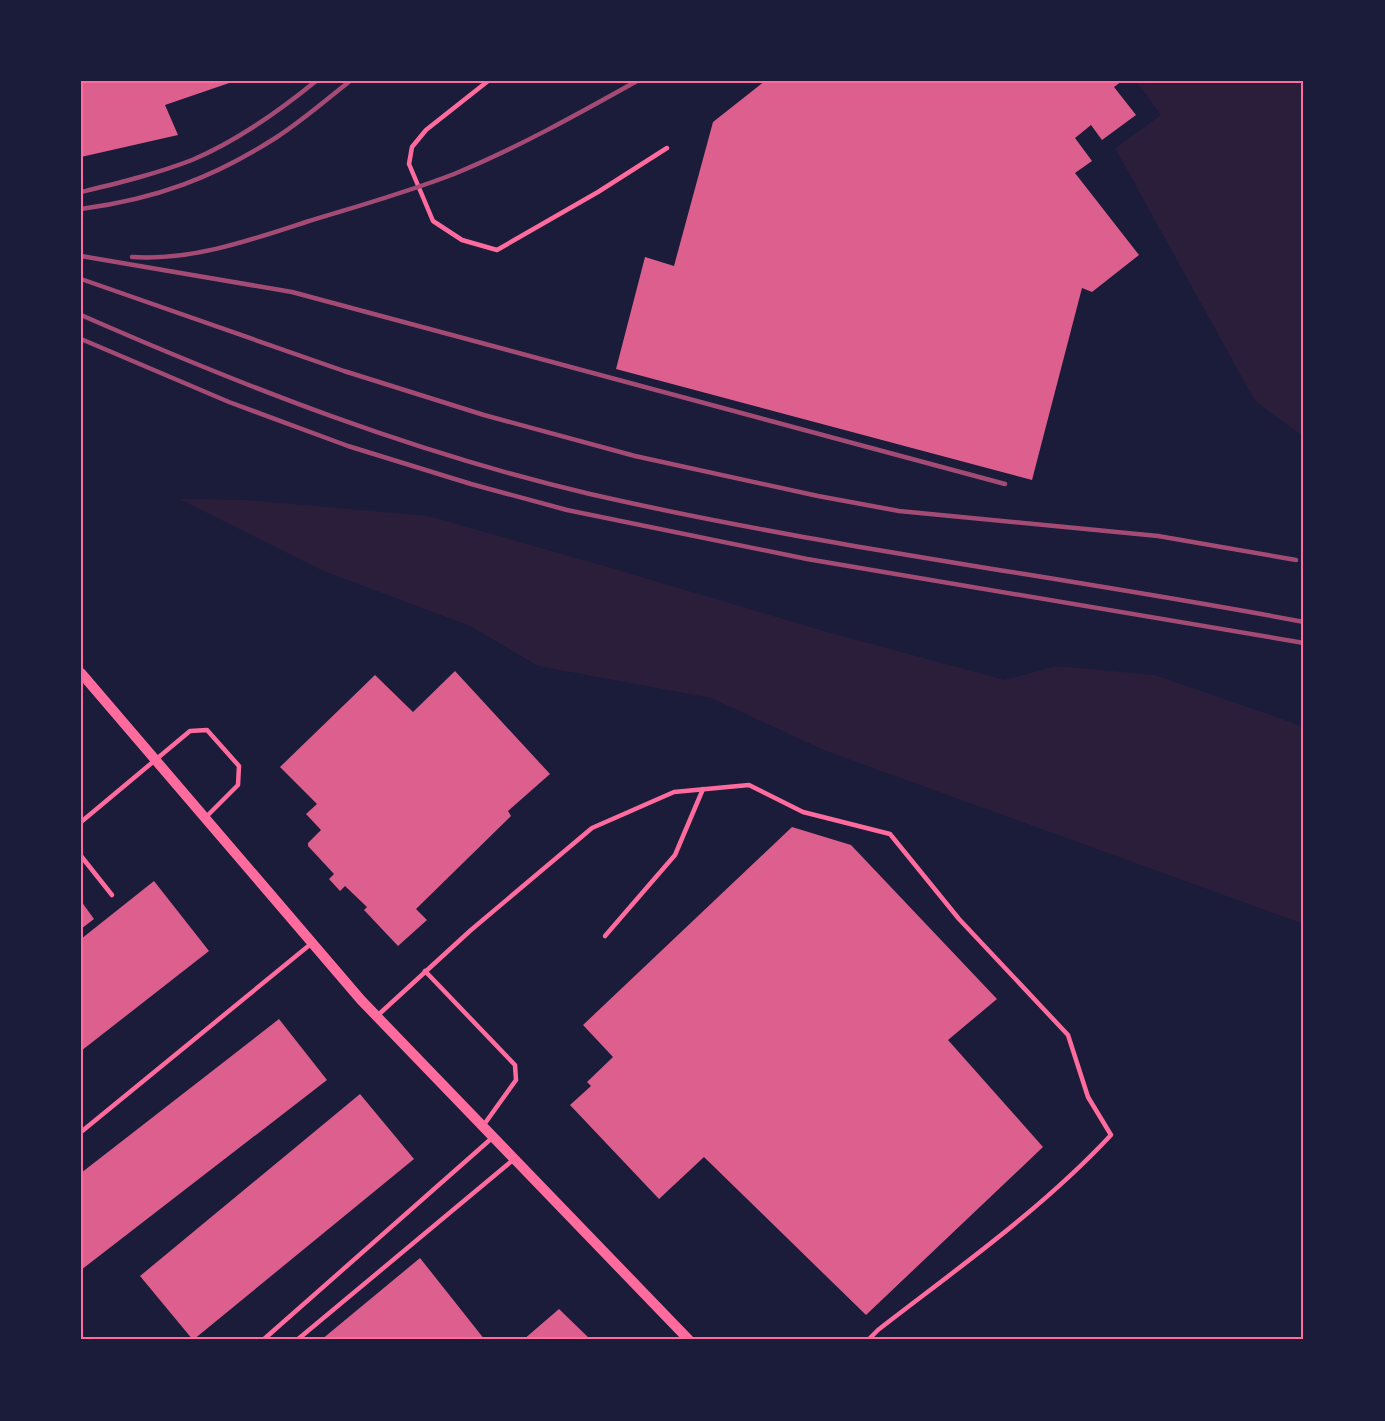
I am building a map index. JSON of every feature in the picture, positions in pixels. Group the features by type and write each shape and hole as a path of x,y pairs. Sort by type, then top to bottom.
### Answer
{"street":[{"path":"81,673 377,1016 689,1340"}],"lane":[{"path":"488,81 426,130 412,147 409,164 433,221 462,240 497,250 598,192 667,148"},
{"path":"81,822 190,731 207,730 239,766 238,785 205,818"},
{"path":"377,1016 471,930 592,828 674,792 749,785 803,812 890,834 959,919 1068,1035 1088,1097 1111,1135 1082,1166 1017,1222 868,1340"},
{"path":"605,936 675,855 703,789"},
{"path":"81,855 112,895"},
{"path":"81,1132 312,943"},
{"path":"425,971 515,1065 516,1080 483,1126"},
{"path":"263,1340 494,1136"},
{"path":"297,1340 515,1159"}],"shaded area":[{"path":"1136,81 1304,81 1304,437 1255,401 1115,148 1161,115"},
{"path":"179,499 248,500 428,516 824,631 1005,680 1056,666 1155,675 1288,721 1304,728 1304,924 826,751 711,698 538,666 470,626 321,570"}],"building":[{"path":"81,81 235,81 165,105 178,135 81,157"},
{"path":"765,81 1122,81 1114,87 1136,115 1102,140 1091,125 1075,138 1092,161 1075,173 1139,255 1092,292 1082,288 1032,480 616,369 645,257 674,266 713,122"},
{"path":"455,671 550,774 508,811 511,816 416,909 427,920 398,946 364,910 367,907 345,886 340,891 329,879 334,874 308,846 308,843 321,830 306,814 317,804 280,767 375,675 413,712"},
{"path":"792,827 851,845 997,999 948,1040 1043,1147 866,1315 704,1157 659,1199 570,1105 591,1086 587,1082 613,1057 583,1025"},
{"path":"154,881 209,951 81,1051 81,939"},
{"path":"81,901 94,919 81,929"},
{"path":"279,1019 327,1080 81,1270 81,1173"},
{"path":"360,1094 414,1159 193,1340 140,1276"},
{"path":"420,1258 485,1340 321,1340"},
{"path":"559,1309 591,1340 523,1340"}],"railway":[{"path":"81,192 165,170 209,152 257,125 316,81"},
{"path":"81,209 159,193 207,175 286,131 350,81"},
{"path":"132,257 176,256 220,248 417,187 454,174 501,153 637,81"},
{"path":"81,256 292,292 1005,484"},
{"path":"81,279 344,371 484,415 635,456 818,496 899,511 1158,536 1296,560"},
{"path":"81,315 205,368 331,416 460,459 590,494 857,546 1304,622"},
{"path":"81,339 229,402 348,446 471,484 567,510 807,559 1304,643"}]}
